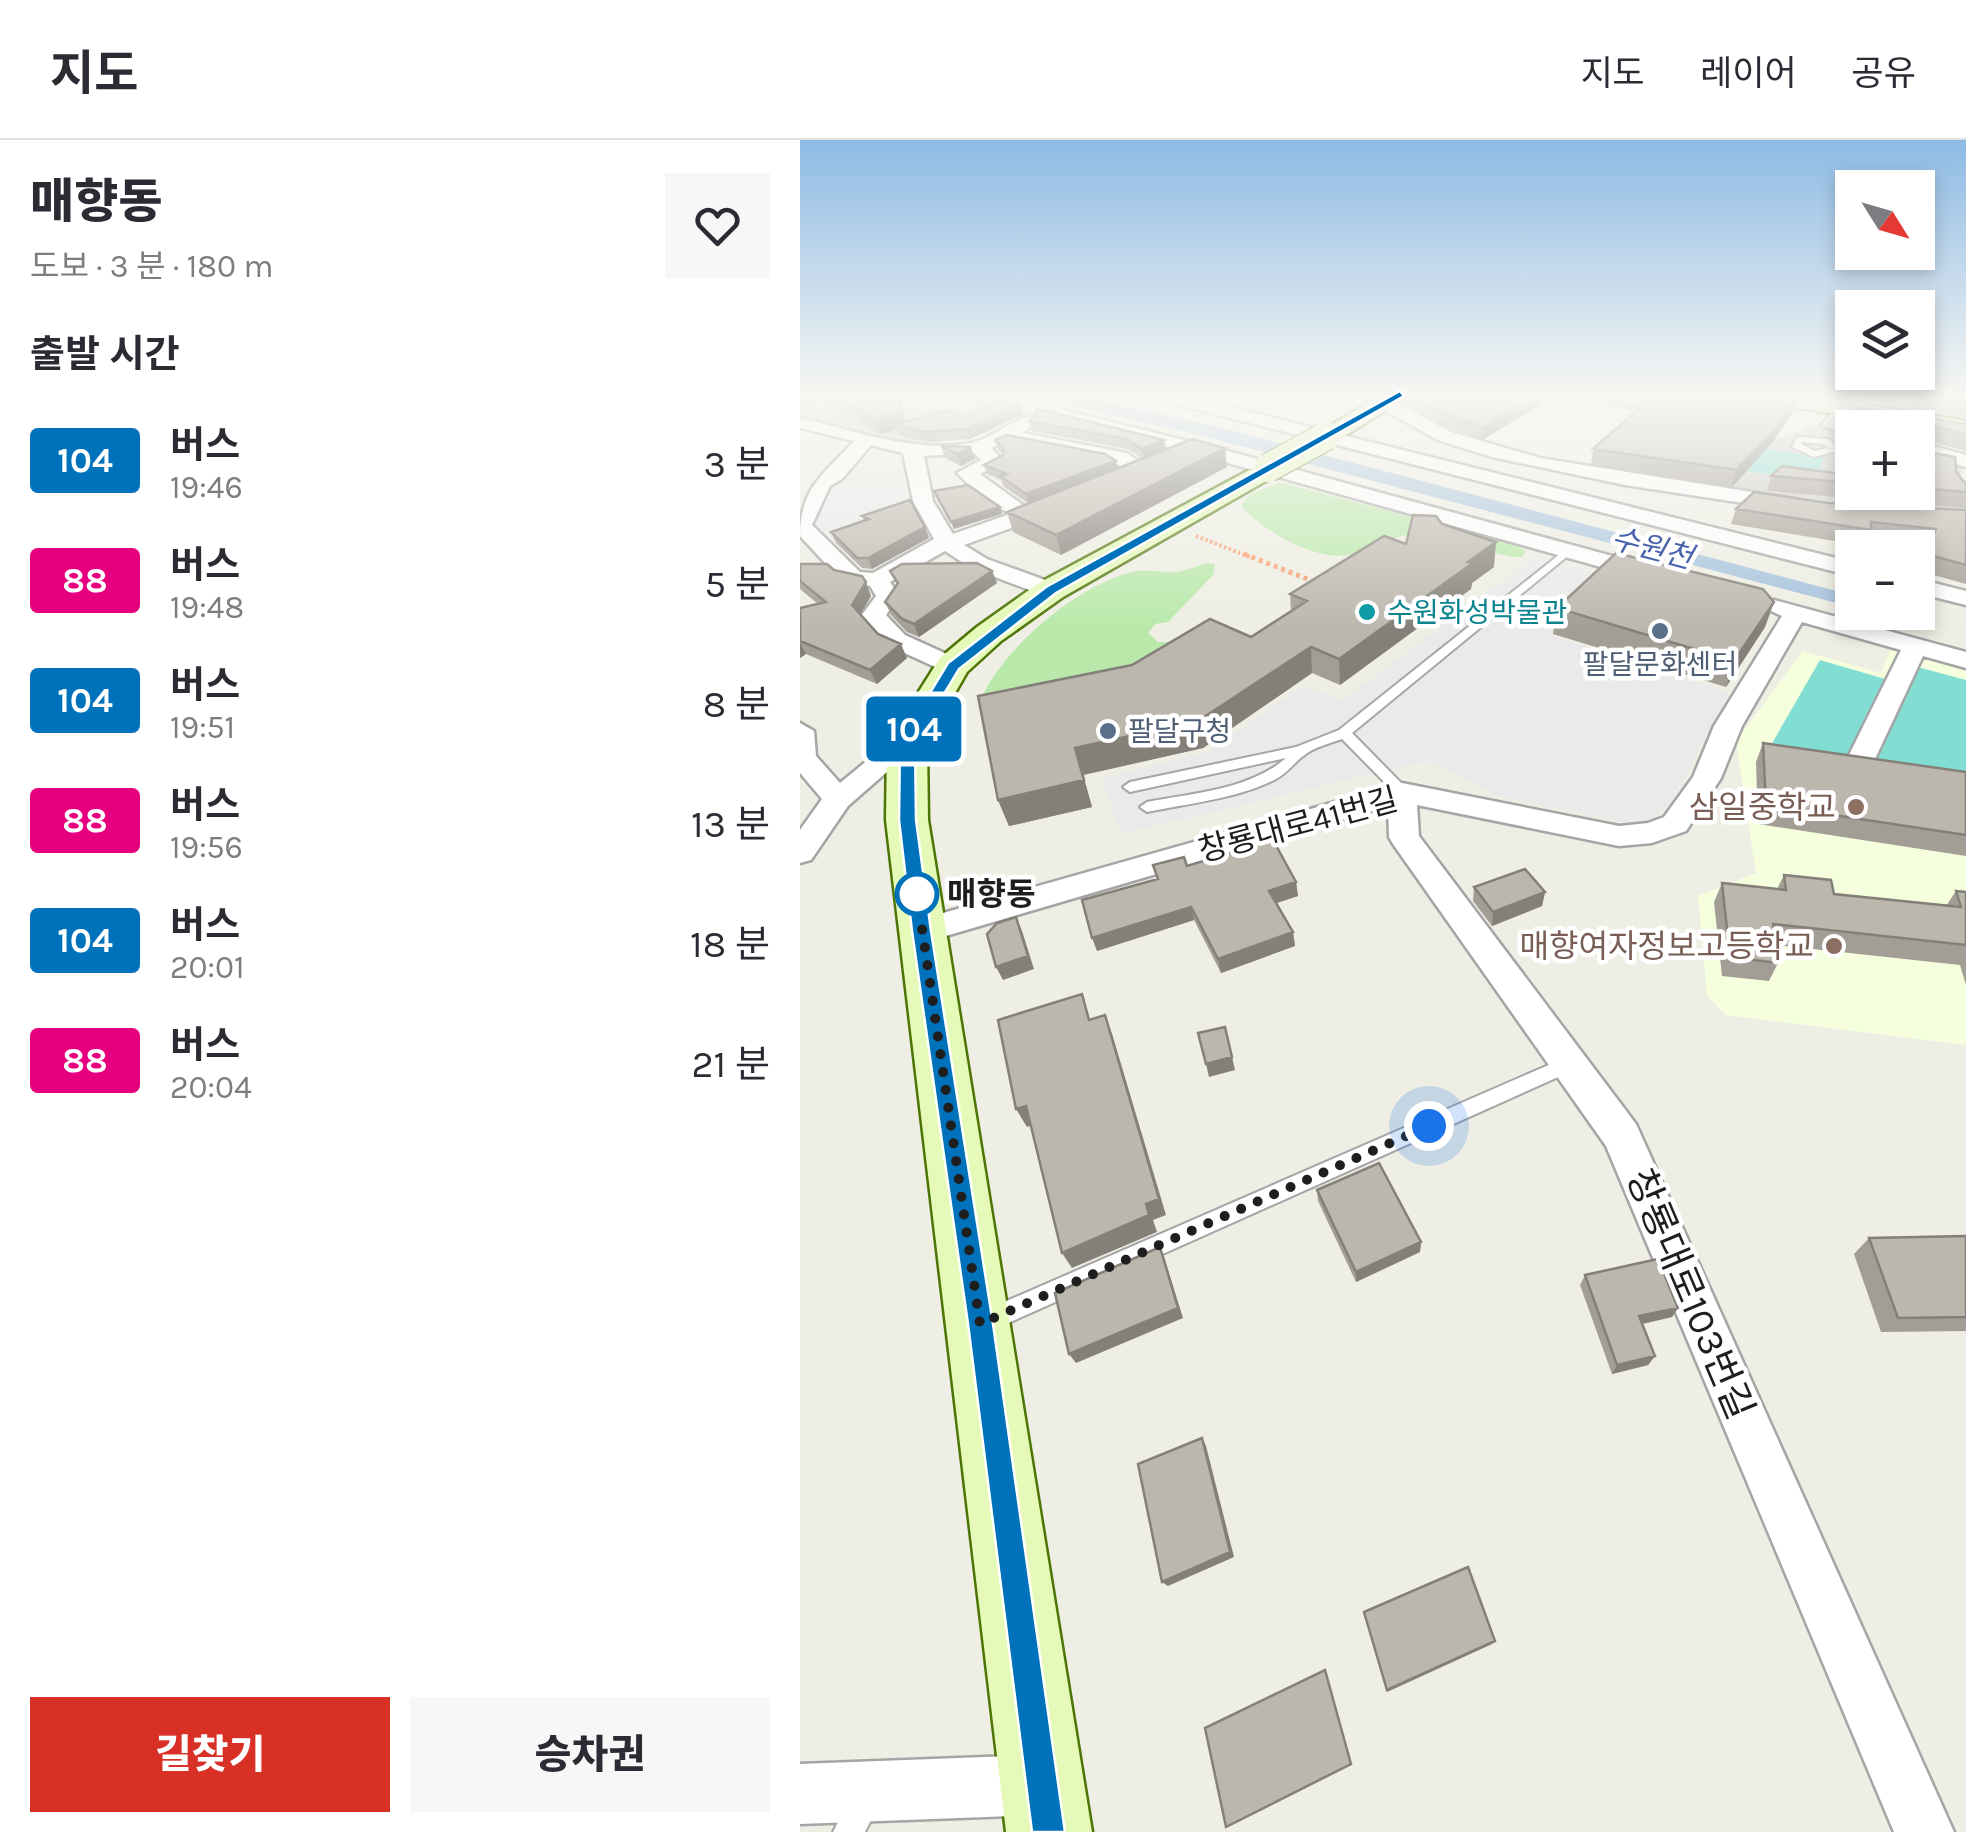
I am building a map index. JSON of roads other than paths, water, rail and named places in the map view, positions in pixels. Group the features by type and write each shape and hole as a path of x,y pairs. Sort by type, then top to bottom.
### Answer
{"street":[{"path":"836,473 822,483 800,526 830,552 839,570 854,580 877,580 944,542 1069,499"},
{"path":"918,473 924,506 944,542 965,557 1051,590"},
{"path":"967,473 985,490 1026,516"},
{"path":"1112,482 1135,473"},
{"path":"800,852 838,799 907,742 953,666 989,634 1051,590 1259,473"},
{"path":"1285,473 1564,554 1668,578"},
{"path":"1471,473 1835,565"},
{"path":"1585,473 1823,509"},
{"path":"1648,518 1672,485"},
{"path":"877,580 888,596 873,616 884,631 953,666"},
{"path":"1935,590 1966,598"},
{"path":"1759,602 1966,660"},
{"name":"창룡대로41번길","path":"922,931 1402,792 1619,836 1652,834 1675,824 1707,778 1728,726 1796,612"},
{"path":"1861,759 1915,646"},
{"path":"800,730 802,758 838,799"},
{"path":"800,1794 860,1811 1044,1808 980,1324 922,931 908,820 907,742"},
{"name":"창룡대로103번길","path":"1402,792 1404,838 1622,1136 1917,1829"}],"lane":[{"path":"1130,787 1300,751 1344,733 1564,554"},
{"path":"1344,733 1402,792"},
{"path":"1147,807 1273,777 1293,764 1300,751"},
{"path":"980,1324 1567,1064"}],"water":[{"name":"수원천","path":"1343,473 1392,473 1835,590 1835,603"}],"place":[{"name":"수원화성박물관","path":"1367,612"},
{"name":"팔달문화센터","path":"1660,631"},
{"name":"팔달구청","path":"1108,731"},
{"name":"삼일중학교","path":"1856,807"},
{"name":"매향동","path":"917,894"},
{"name":"매향여자정보고등학교","path":"1834,946"}]}
